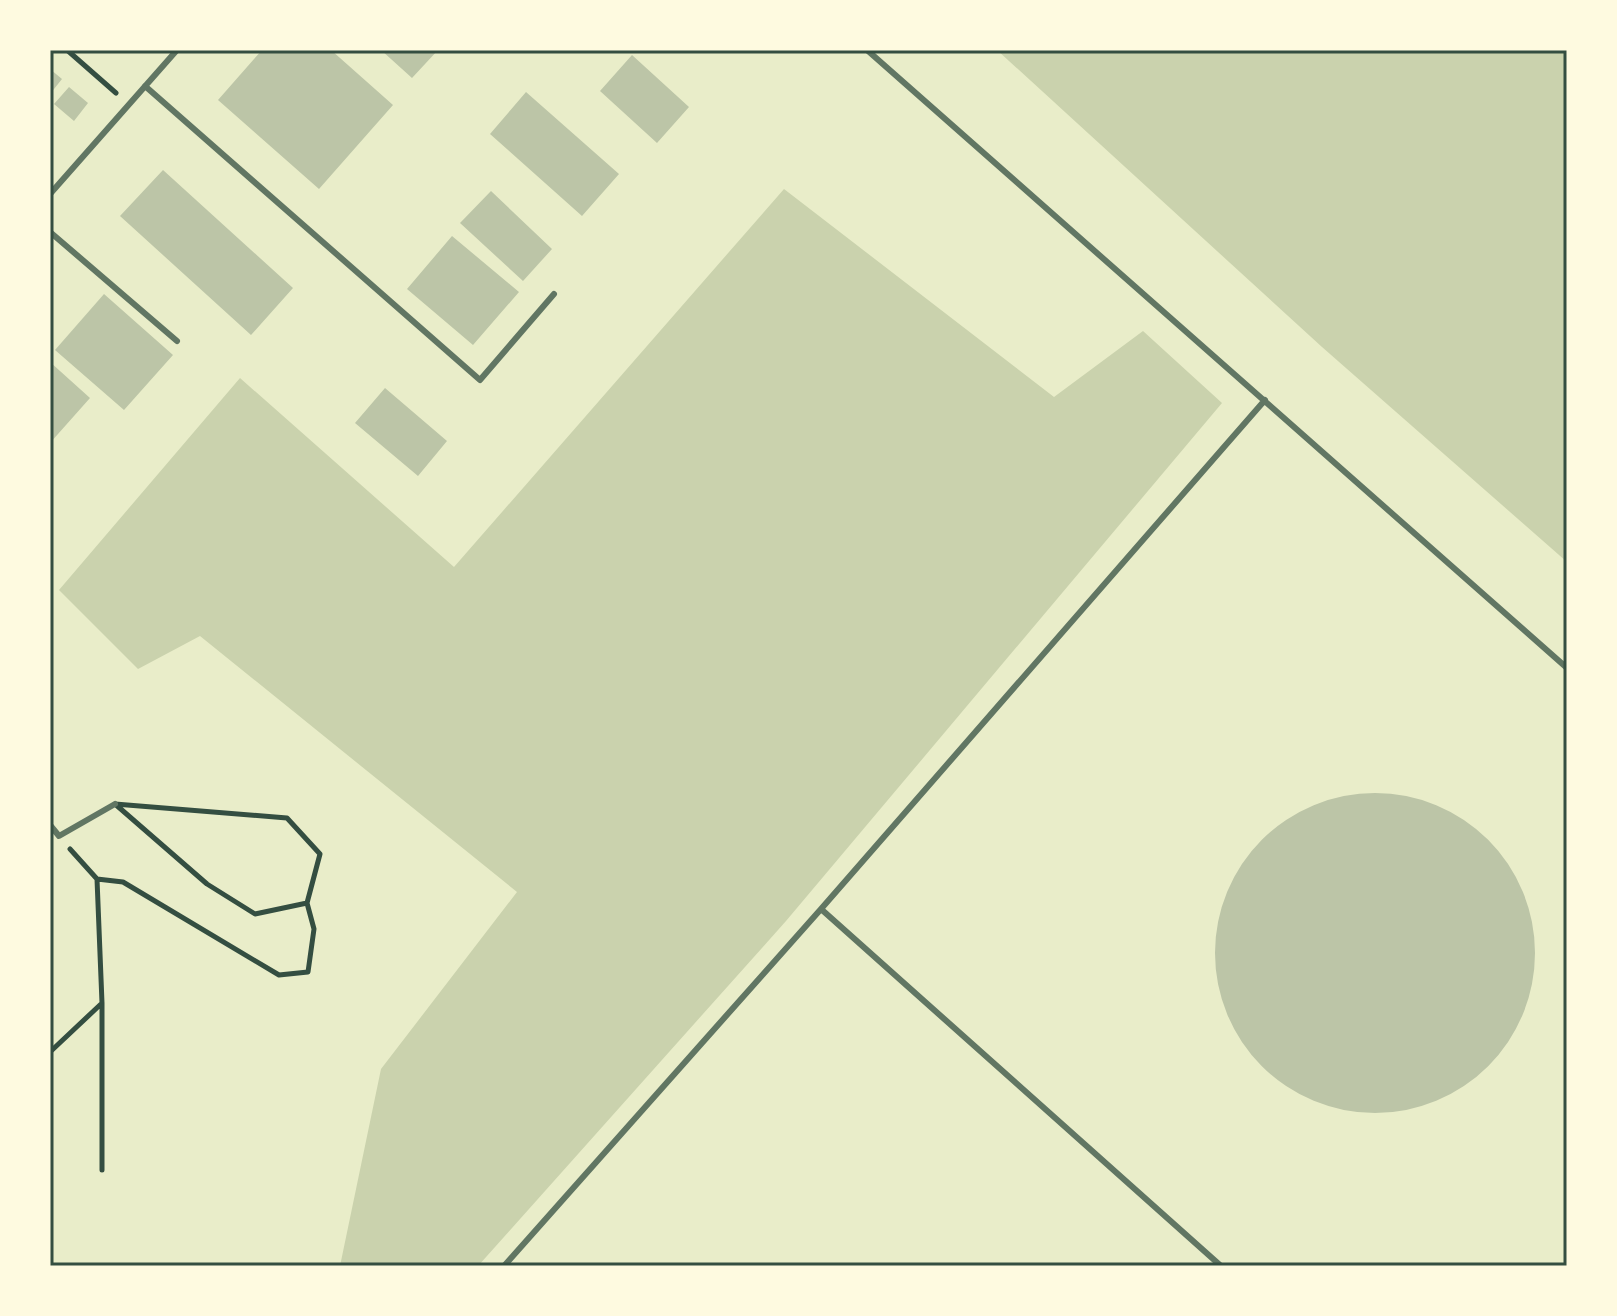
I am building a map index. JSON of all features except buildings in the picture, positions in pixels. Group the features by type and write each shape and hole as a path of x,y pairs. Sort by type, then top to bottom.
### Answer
{"lane":[{"path":"50,194 177,50"},
{"path":"867,50 1567,668"},
{"path":"145,86 480,380 554,294"},
{"path":"50,232 177,341"},
{"path":"504,1266 821,909 1265,400"},
{"path":"50,825 59,836 115,804"},
{"path":"821,909 1221,1266"}],"path":[{"path":"67,50 129,104"},
{"path":"97,879 123,882 279,975 308,972 314,929 307,903 320,854 287,818 115,804"},
{"path":"115,804 207,884 255,914 307,903"},
{"path":"59,836 97,879 102,1003 102,1170"},
{"path":"50,1052 102,1003"}],"green space":[{"path":"997,50 1567,50 1567,562 1322,347"},
{"path":"784,189 1054,397 1143,331 1222,403 786,921 478,1266 340,1266 381,1069 517,892 200,636 138,669 59,590 240,378 454,567"}]}
